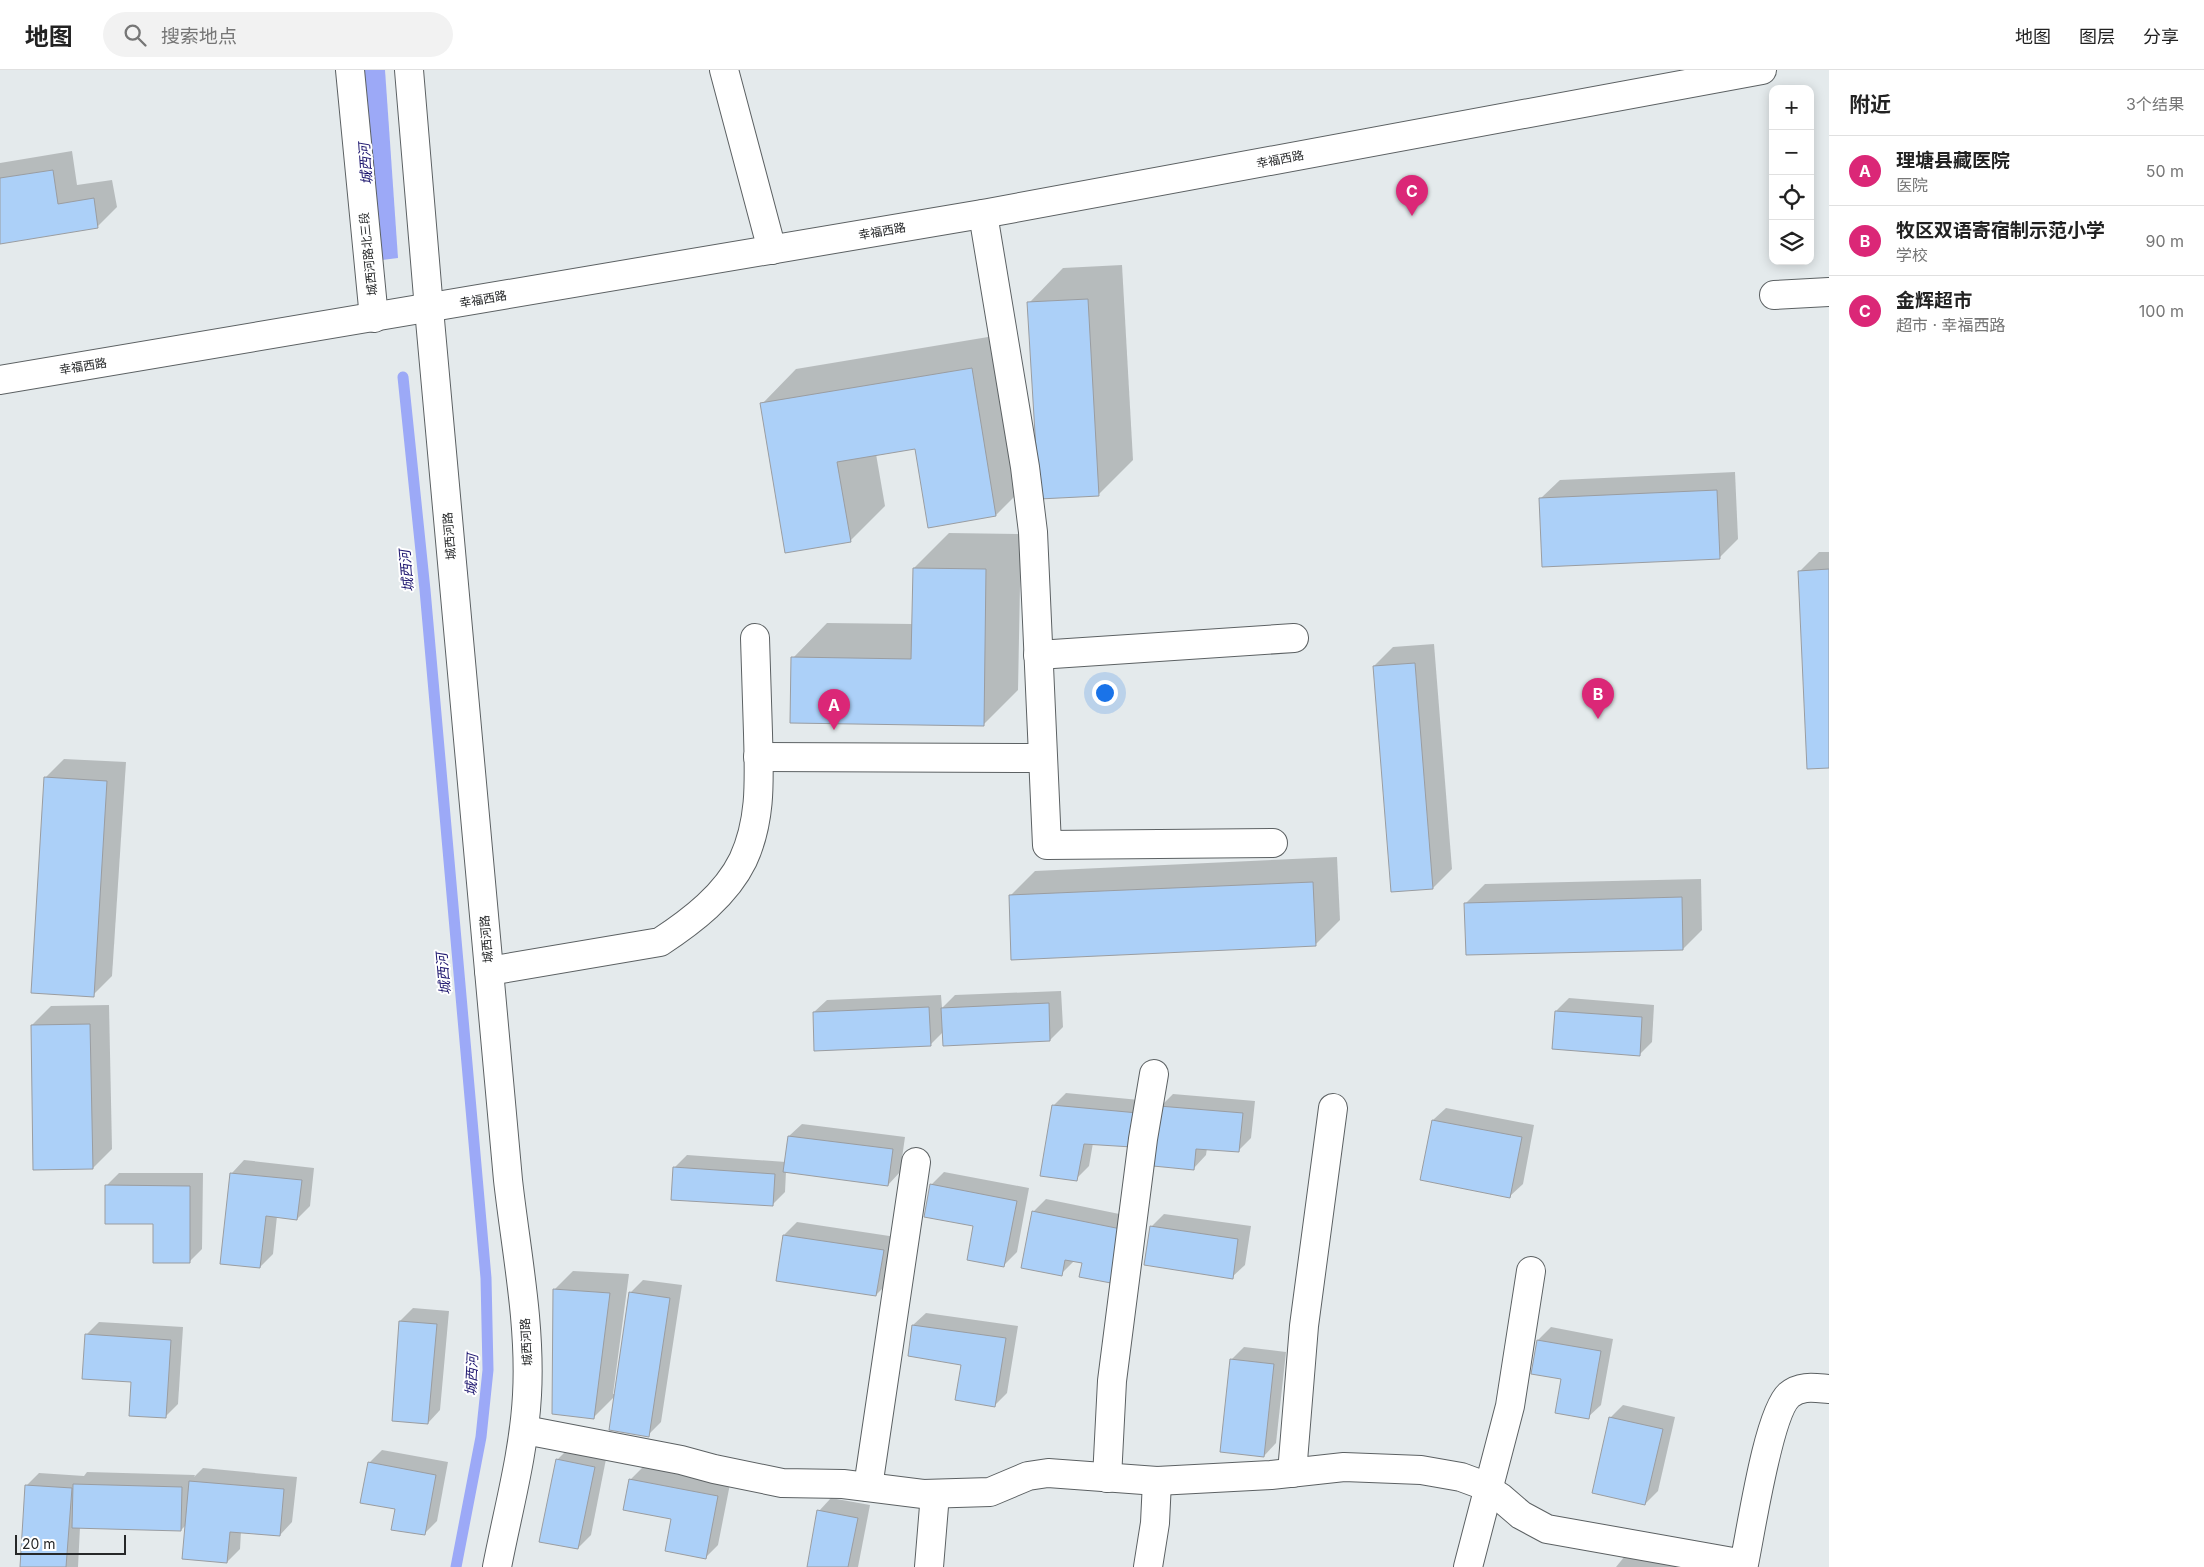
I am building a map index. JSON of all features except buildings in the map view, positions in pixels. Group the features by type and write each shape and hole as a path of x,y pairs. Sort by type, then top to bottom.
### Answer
{"street":[{"name":"城西河路北三段","path":"350,70 374,318"},
{"path":"409,70 429,309"},
{"path":"724,70 772,250"},
{"name":"幸福西路","path":"0,380 983,214 1753,71"},
{"path":"983,214 1032,523 1047,845 1273,843"},
{"path":"1774,295 1829,292"},
{"name":"城西河路","path":"429,309 508,1180 524,1312 527,1358 525,1430 497,1567"},
{"path":"489,971 660,942 680,929 716,899 742,861 755,825 759,795 755,638"},
{"path":"1038,655 1294,638"},
{"path":"758,756 1042,758"},
{"path":"1107,1478 1109,1416 1114,1372 1143,1140 1154,1074"},
{"path":"1292,1473 1304,1326 1333,1108"},
{"path":"868,1488 916,1162"},
{"path":"1468,1567 1510,1406 1531,1271"},
{"path":"525,1430 681,1460 714,1469 782,1482 822,1483 935,1494 990,1492 1028,1476 1048,1473 1157,1481 1292,1473 1344,1467 1421,1470 1461,1477 1489,1489 1521,1515 1547,1529 1744,1564 1770,1438 1783,1402 1798,1389 1829,1389"},
{"path":"1148,1567 1155,1523 1157,1481"},
{"path":"929,1567 935,1494"}],"water":[{"path":"361,70 385,70 398,258 374,261"}],"waterway":[{"name":"城西河","path":"403,377 425,590 486,1278 488,1370 481,1437 456,1567"}],"place":[{"name":"金辉超市","path":"1412,216"},
{"name":"牧区双语寄宿制示范小学","path":"1598,719"},
{"name":"理塘县藏医院","path":"834,730"}]}
